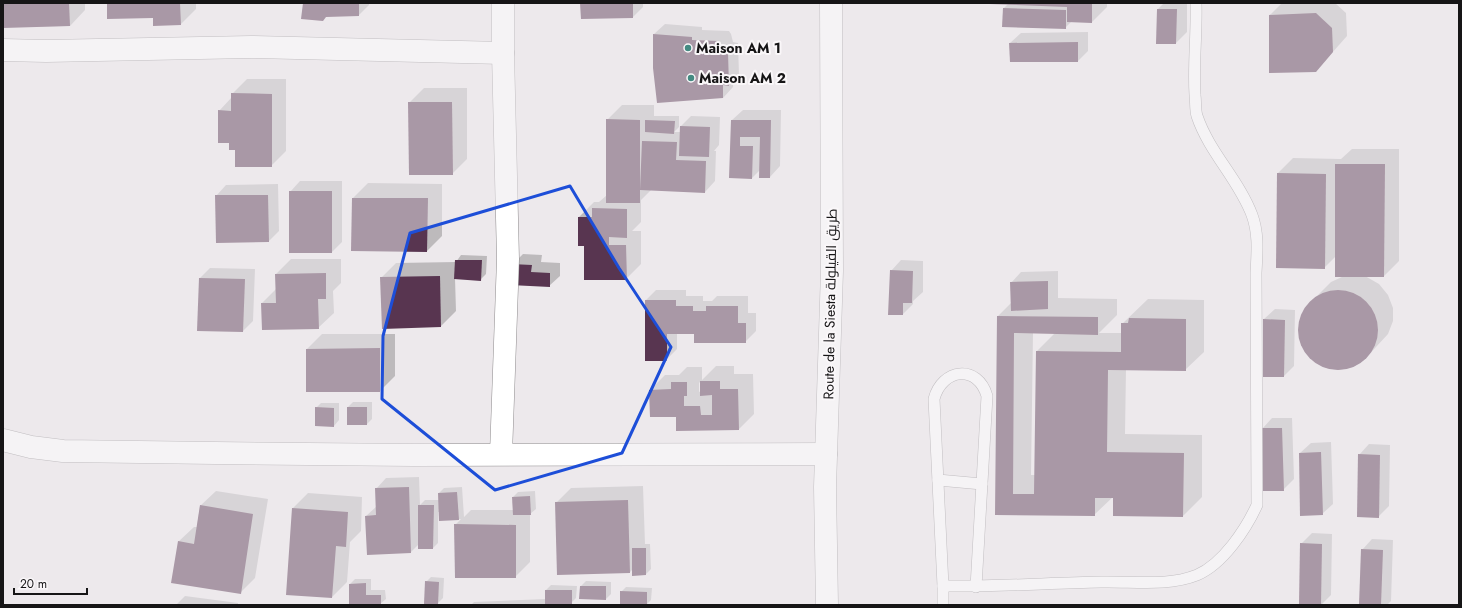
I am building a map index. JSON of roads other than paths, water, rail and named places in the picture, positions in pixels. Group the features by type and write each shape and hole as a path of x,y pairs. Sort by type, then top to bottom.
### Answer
{"street":[{"path":"501,454 508,259 503,3"},
{"name":"Route de la Siesta طريق القيلولة","path":"827,605 825,487 832,271 831,3"},
{"path":"3,50 46,51 251,47 503,53"},
{"path":"3,440 31,447 63,451 414,455 826,454"}],"lane":[{"path":"943,586 976,587 1181,580 1198,574 1213,565 1231,547 1250,521 1257,505 1256,273 1258,248 1252,215 1238,188 1207,138 1197,115 1194,73 1196,3"},
{"path":"943,605 934,399 936,390 944,381 952,375 963,374 972,376 980,381 987,396 976,587"},
{"path":"938,480 982,484"}],"place":[{"name":"Maison AM 1","path":"688,48"},
{"name":"Maison AM 2","path":"691,78"}]}
